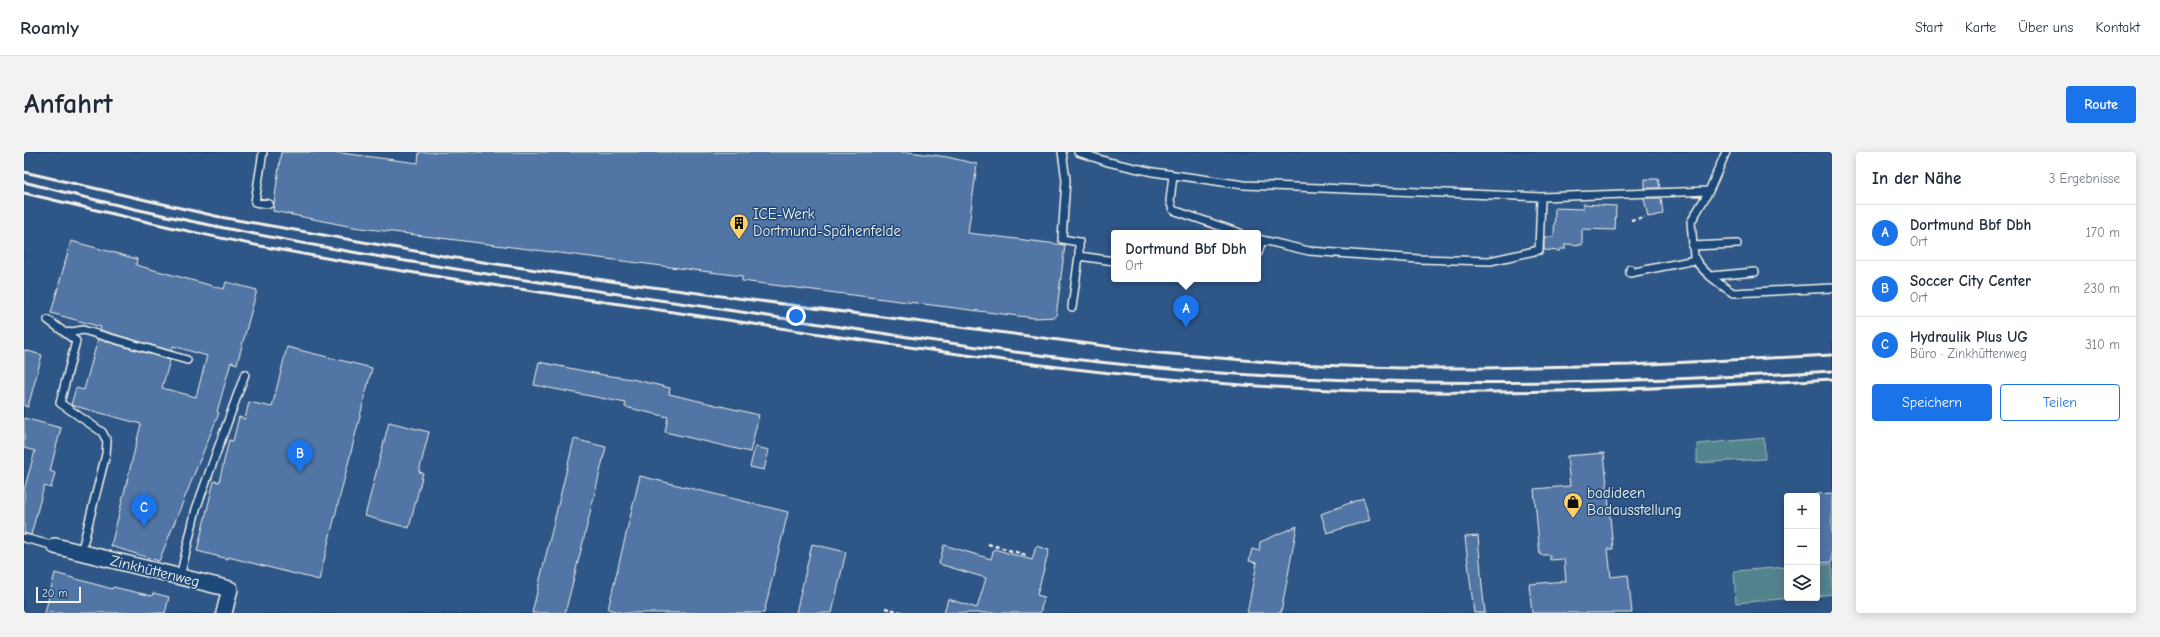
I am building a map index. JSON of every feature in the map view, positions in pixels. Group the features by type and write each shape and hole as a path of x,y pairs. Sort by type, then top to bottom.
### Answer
{"street":[{"name":"Zinkhüttenweg","path":"55,546 230,589 224,613"}],"lane":[{"path":"263,152 255,202 269,204"},
{"path":"1062,152 1066,180 1062,239 1079,242 1079,256 1072,307"},
{"path":"1078,152 1108,162 1173,175 1244,185 1542,197 1709,191"},
{"path":"1726,152 1709,191 1691,222 1692,246 1695,260 1711,276 1733,293 1832,288"},
{"path":"1173,175 1170,201 1173,210 1231,230"},
{"path":"1261,240 1309,251 1419,259 1490,261 1539,250 1542,197"},
{"path":"1692,246 1737,244"},
{"path":"1079,256 1111,261"},
{"path":"1630,269 1630,273 1695,260"},
{"path":"1711,276 1755,272"},
{"path":"48,320 76,341 60,403 102,432 107,442 106,454 81,553"},
{"path":"66,333 83,330 187,360"},
{"path":"180,577 196,509 245,374"},
{"path":"24,538 55,546"}],"path":[{"path":"1631,220 1645,218"},
{"path":"988,544 1026,555"},
{"path":"885,608 904,613"}],"shaded area":[{"path":"24,152 1832,152 1832,613 24,613"}],"green space":[{"path":"1764,438 1765,459 1697,463 1697,444"},
{"path":"1832,564 1832,594 1820,596 1820,565"},
{"path":"1784,567 1784,599 1736,603 1734,571"}],"building":[{"name":"ICE-Werk Dortmund-Spähenfelde","path":"281,152 333,152 418,163 419,152 909,152 947,157 977,164 968,233 1065,245 1056,317 1034,318 742,281 742,276 353,227 273,211"},
{"path":"1645,179 1658,179 1660,188 1645,188"},
{"path":"1644,198 1661,198 1663,214 1648,217"},
{"path":"1583,204 1616,206 1615,230 1582,229 1582,245 1565,244 1565,249 1560,249 1560,251 1544,250 1544,237 1554,237 1555,208 1583,209"},
{"path":"71,241 137,259 136,265 224,289 226,282 257,290 237,364 231,362 217,412 219,413 159,561 111,546 141,424 71,405 76,388 84,390 98,339 170,360 162,388 196,397 207,356 173,346 172,351 100,330 101,327 51,313"},
{"path":"287,347 372,368 319,580 228,557 228,559 197,551 214,481 219,482 229,440 233,441 239,417 245,419 249,402 272,407"},
{"path":"24,350 42,355 28,407 24,406"},
{"path":"539,362 632,379 670,388 669,394 759,415 750,452 665,432 668,417 625,407 626,403 534,385"},
{"path":"24,418 61,428 50,471 55,473 51,488 44,486 31,535 24,533 24,490 35,451 24,448"},
{"path":"389,422 429,432 419,472 423,473 409,528 365,516"},
{"path":"574,439 606,447 565,613 532,613"},
{"path":"755,447 769,450 764,470 750,467"},
{"name":"badideen Badausstellung","path":"1604,453 1613,549 1608,549 1611,577 1628,575 1632,613 1532,613 1529,584 1566,581 1564,559 1550,560 1550,555 1540,555 1534,489 1570,486 1567,456"},
{"path":"640,476 788,512 764,613 622,613 608,609"},
{"path":"1832,493 1832,562 1820,563 1820,494"},
{"path":"1363,498 1370,520 1327,533 1321,514"},
{"path":"1297,526 1281,613 1247,613 1257,563 1249,561 1252,549 1259,551 1260,542"},
{"path":"1478,536 1485,613 1474,613 1465,537"},
{"path":"812,544 846,552 832,613 796,613"},
{"path":"944,545 991,559 994,549 1032,560 1036,546 1049,550 1037,595 1044,597 1040,613 944,613 948,599 977,608 986,578 939,564"},
{"path":"55,573 112,589 113,587 152,596 153,593 169,597 165,613 45,613"}],"railway":[{"path":"24,172 220,217 449,257 637,285 1159,353 1291,364 1399,368 1630,365 1832,355"},
{"path":"24,182 185,220 428,265 954,344 1166,369 1311,378 1460,382 1608,381 1832,371"},
{"path":"24,193 245,243 408,272 911,347 1150,377 1310,389 1440,392 1636,389 1832,379"}],"place":[{"name":"ICE-Werk Dortmund-Spähenfelde","path":"739,240"},
{"name":"Dortmund Bbf Dbh","path":"1186,328"},
{"name":"Soccer City Center","path":"300,473"},
{"name":"badideen Badausstellung","path":"1573,519"},
{"name":"Hydraulik Plus UG","path":"144,527"}]}
